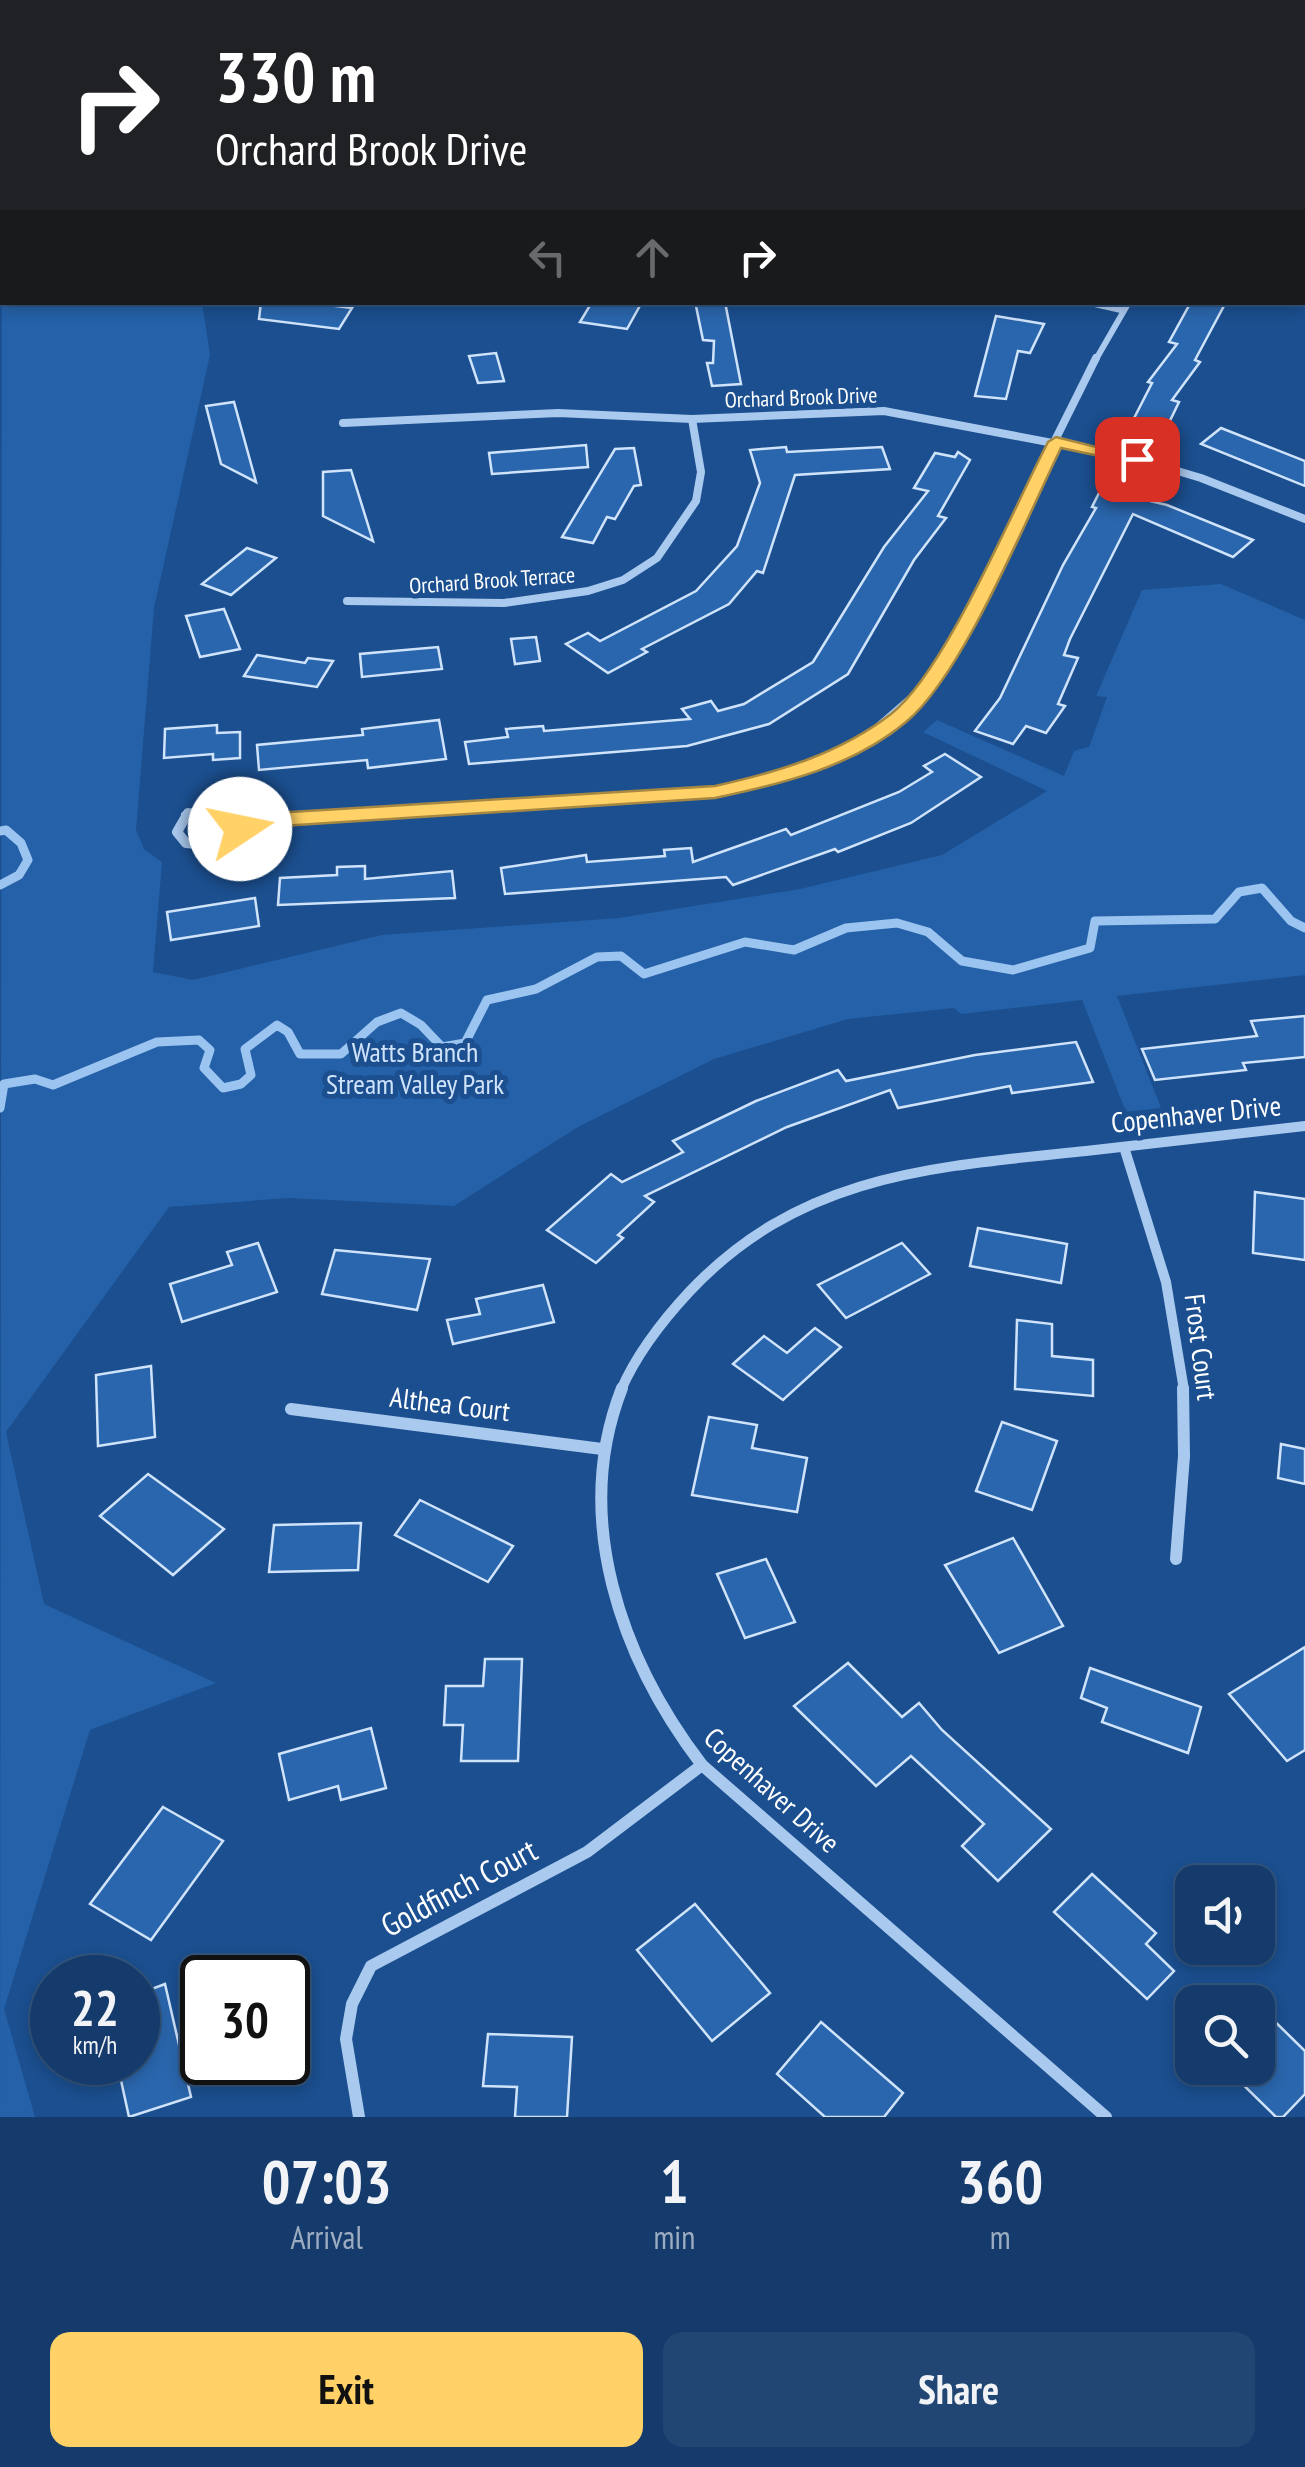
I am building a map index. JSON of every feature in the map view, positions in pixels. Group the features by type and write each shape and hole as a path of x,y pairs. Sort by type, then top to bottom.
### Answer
{"street":[{"path":"242,822 228,842 206,847 186,843 177,832 182,817 210,806 228,808 242,822 715,792 781,778 842,754 900,717 938,675 1125,306"},
{"name":"Orchard Brook Drive","path":"344,422 558,412 692,419 884,411 1168,467 1305,519"},
{"name":"Orchard Brook Terrace","path":"347,601 418,606 557,597 598,590 634,574 652,563 687,519 701,486 692,419"},
{"name":"Copenhaver Drive","path":"1106,2117 702,1766 668,1725 613,1606 600,1529 602,1449 618,1388 648,1337 718,1261 776,1219 841,1191 899,1176 1305,1126"},
{"name":"Frost Court","path":"1124,1147 1163,1260 1178,1339 1185,1422 1176,1559"},
{"name":"Althea Court","path":"291,1409 602,1449"},
{"name":"Goldfinch Court","path":"360,2117 343,2046 350,1997 370,1966 587,1852 702,1766"}],"green space":[{"name":"Watts Branch Stream Valley Park","path":"2,305 202,305 210,355 154,608 136,830 144,849 162,862 153,972 193,980 382,935 619,918 800,889 942,855 1047,791 923,732 937,720 1064,776 1074,751 1089,747 1107,697 1096,696 1142,590 1221,584 1305,620 1305,975 1117,996 1161,1108 1126,1112 1082,1000 961,1014 954,1008 848,1019 714,1059 578,1127 454,1206 288,1198 169,1207 6,1432 44,1604 216,1683 90,1730 4,2009 35,2117 0,2117"}],"building":[{"path":"261,305 352,308 339,329 259,319"},
{"path":"590,305 640,305 627,329 580,322"},
{"path":"726,305 741,384 712,386 707,363 713,363 714,341 703,340 696,306"},
{"path":"1189,305 1224,305 1195,360 1200,362 1172,400 1179,402 1164,433 1130,426 1152,383 1148,382 1177,344 1169,342"},
{"path":"996,316 1044,324 1030,353 1018,351 1006,399 975,396"},
{"path":"496,353 504,381 478,383 469,356"},
{"path":"234,402 256,482 221,464 206,406"},
{"path":"1221,428 1305,461 1305,486 1201,444"},
{"path":"586,445 588,467 492,474 489,453"},
{"path":"786,447 787,452 882,447 890,469 795,475 763,573 757,571 729,604 642,649 647,652 608,673 566,644 588,633 600,641 696,591 737,546 760,483 750,450"},
{"path":"634,448 641,485 634,486 615,519 607,517 593,543 562,537 615,449"},
{"path":"958,452 970,460 938,516 946,518 914,560 848,674 769,724 687,746 469,764 465,742 508,737 506,729 543,726 544,731 690,719 682,709 711,701 718,711 744,704 813,662 884,547 928,491 914,488 935,453 955,457"},
{"path":"351,470 373,541 323,516 323,472"},
{"path":"1149,484 1141,499 1167,505 1253,540 1233,557 1133,514 1070,639 1064,655 1078,658 1058,704 1065,706 1046,733 1026,726 1013,744 975,731 1000,698 1063,565 1096,508 1092,507 1102,487 1132,498"},
{"path":"247,548 276,558 231,595 202,584"},
{"path":"224,609 240,649 200,657 186,616"},
{"path":"536,637 540,661 515,664 511,639"},
{"path":"438,647 442,669 362,677 360,654"},
{"path":"257,655 305,663 308,658 333,661 317,687 244,676"},
{"path":"439,720 446,759 368,768 367,760 259,770 257,745 363,735 362,729"},
{"path":"217,725 217,733 240,732 240,758 213,760 213,754 164,758 165,729"},
{"path":"945,754 981,777 911,823 838,852 835,849 733,885 726,877 505,894 501,868 586,855 587,862 665,856 664,850 691,848 693,862 786,829 791,835 899,792 932,772 924,766"},
{"path":"365,866 365,879 452,871 455,898 278,905 280,878 337,875 337,867"},
{"path":"255,898 259,926 171,940 167,912"},
{"path":"1305,1016 1305,1057 1243,1063 1246,1070 1155,1080 1142,1049 1257,1036 1251,1021"},
{"path":"1076,1042 1093,1082 1012,1093 1010,1086 898,1108 890,1090 787,1127 645,1196 654,1202 618,1235 623,1238 596,1263 547,1230 611,1174 622,1182 683,1152 673,1141 756,1101 838,1070 846,1081 975,1055"},
{"path":"1255,1192 1305,1199 1305,1260 1253,1253"},
{"path":"978,1228 1067,1244 1061,1283 970,1266"},
{"path":"258,1243 277,1292 182,1322 170,1284 232,1265 227,1252"},
{"path":"902,1243 930,1274 846,1318 818,1285"},
{"path":"335,1250 430,1259 417,1310 322,1294"},
{"path":"543,1285 554,1322 453,1344 447,1320 480,1314 476,1299"},
{"path":"1017,1320 1052,1324 1052,1356 1093,1360 1093,1396 1015,1389"},
{"path":"815,1328 841,1347 783,1400 733,1364 764,1336 787,1353"},
{"path":"151,1366 155,1437 98,1446 96,1375"},
{"path":"709,1417 757,1425 752,1448 807,1458 797,1512 692,1495"},
{"path":"1002,1422 1057,1441 1032,1510 976,1491"},
{"path":"1281,1444 1305,1449 1305,1484 1278,1478"},
{"path":"148,1474 224,1529 173,1575 100,1516"},
{"path":"420,1500 513,1546 488,1582 395,1535"},
{"path":"361,1523 358,1570 269,1572 274,1525"},
{"path":"1013,1538 1063,1626 999,1653 945,1565"},
{"path":"766,1559 795,1622 745,1638 717,1574"},
{"path":"1305,1647 1305,1750 1287,1761 1229,1694"},
{"path":"485,1659 522,1659 518,1761 461,1761 463,1725 444,1725 446,1686 483,1686"},
{"path":"848,1663 902,1717 919,1703 942,1730 1051,1829 998,1881 962,1846 984,1824 911,1756 876,1786 794,1706"},
{"path":"1090,1668 1201,1707 1188,1753 1102,1722 1107,1708 1081,1698"},
{"path":"371,1728 386,1788 341,1800 338,1786 289,1800 279,1754"},
{"path":"163,1807 223,1841 151,1940 90,1904"},
{"path":"1092,1874 1156,1933 1146,1944 1174,1971 1147,1999 1054,1912"},
{"path":"695,1904 770,1993 712,2041 637,1950"},
{"path":"165,1984 180,2049 180,2085 188,2085 191,2097 129,2117 122,2085 160,2085 160,1986"},
{"path":"821,2022 903,2093 884,2117 825,2117 777,2074"},
{"path":"1275,2022 1305,2051 1305,2094 1283,2117 1276,2117 1243,2085 1275,2085"},
{"path":"488,2034 572,2037 567,2117 515,2117 517,2087 483,2086"}],"waterway":[{"path":"0,831 6,830 21,843 28,860 19,875 0,885"},
{"path":"0,1108 4,1084 35,1079 53,1085 157,1042 199,1040 210,1050 204,1068 223,1088 241,1084 251,1075 245,1049 277,1025 288,1032 300,1054 341,1054 377,1022 401,1013 421,1025 442,1047 465,1043 487,1000 536,989 597,957 621,956 644,974 745,942 794,950 846,928 897,923 928,932 962,961 1013,970 1090,948 1095,921 1215,919 1239,892 1262,888 1291,921 1305,928"}],"route":[{"path":"240,829 242,822 715,792 781,778 842,754 900,717 938,675 1056,442 1137,459"}]}
